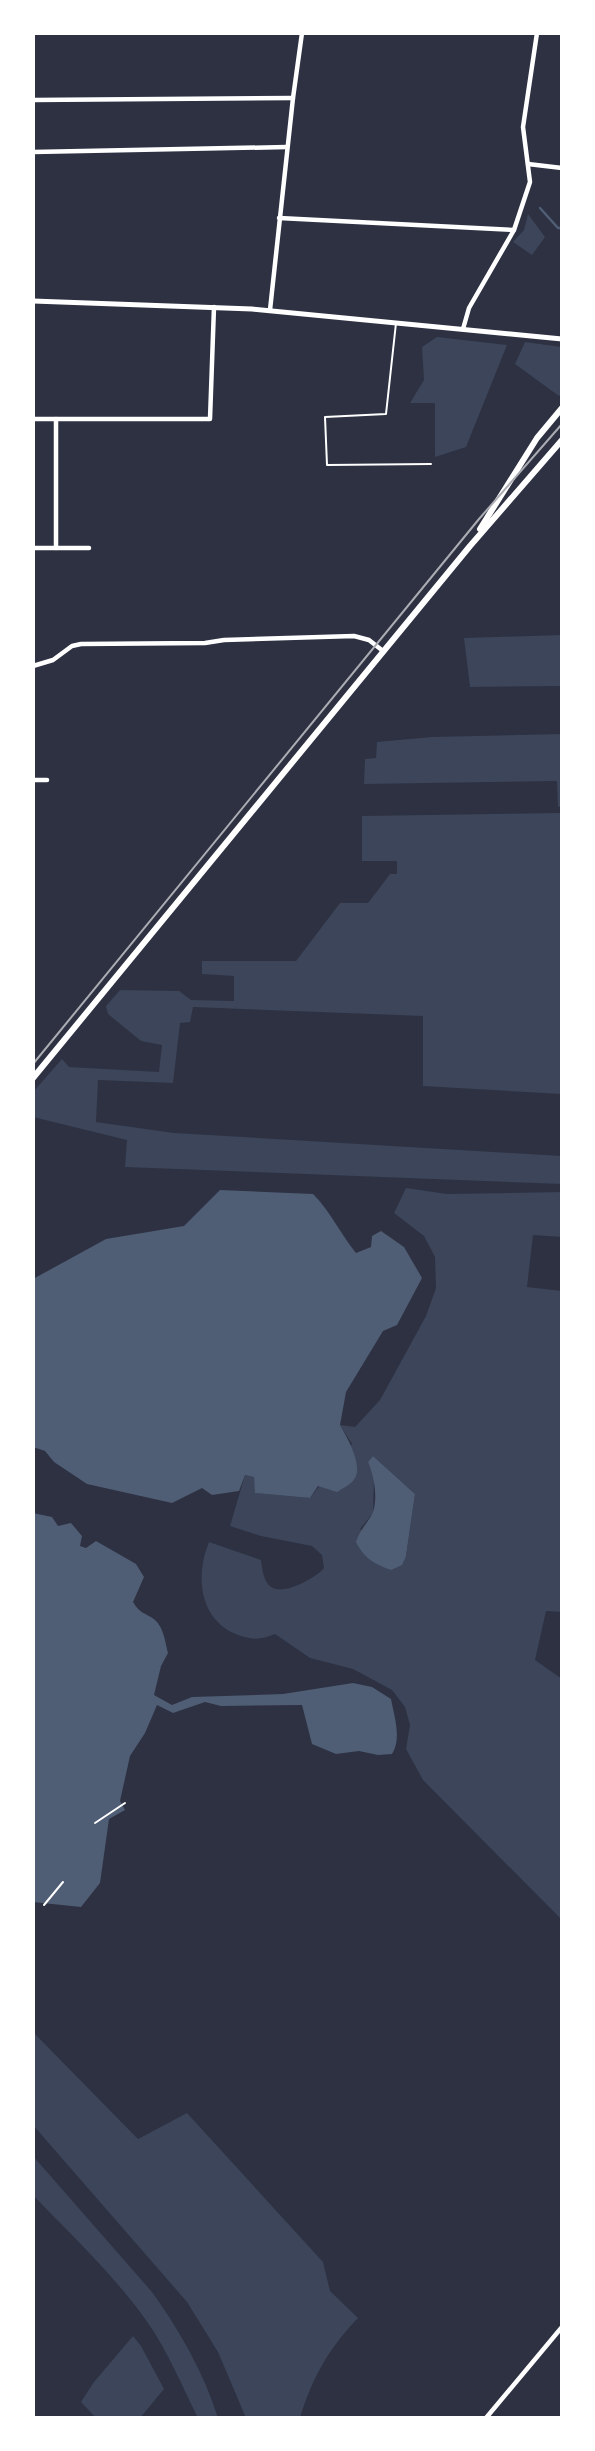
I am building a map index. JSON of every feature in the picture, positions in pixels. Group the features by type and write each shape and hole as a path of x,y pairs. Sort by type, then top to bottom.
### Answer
{"main road":[{"path":"470,545 537,438 562,408"},
{"path":"33,1078 470,545 562,440"}],"street":[{"path":"270,310 302,33"},
{"path":"463,329 469,308 514,230 530,182 523,127 537,33"},
{"path":"33,100 293,98"},
{"path":"33,152 287,147"},
{"path":"528,164 562,168"},
{"path":"279,218 514,230"},
{"path":"33,301 270,310 562,339"},
{"path":"33,419 210,419 214,306"},
{"path":"56,419 56,548"},
{"path":"33,548 89,548"},
{"path":"33,666 53,660 76,645 205,643 223,640 354,636 369,640 383,651"},
{"path":"33,780 47,780"},
{"path":"486,2418 562,2327"}],"lane":[{"path":"397,323 386,414 325,417 327,465 430,464"}],"path":[{"path":"94,1823 125,1803"},
{"path":"44,1905 63,1882"}],"shaded area":[{"path":"528,214 545,237 532,255 513,242 524,230"},
{"path":"437,337 507,345 466,447 435,457 435,403 410,403 424,380 422,347"},
{"path":"525,342 562,347 562,393 559,396 515,364"},
{"path":"562,635 562,686 470,687 464,638"},
{"path":"562,734 562,806 558,807 557,781 364,784 365,759 376,758 377,742 432,737"},
{"path":"562,813 562,1094 423,1086 423,1016 193,1007 190,1022 180,1023 173,1083 98,1080 96,1122 174,1133 562,1156 562,1184 125,1167 127,1140 33,1117 33,1092 62,1059 69,1067 159,1072 162,1045 141,1041 108,1014 106,1006 120,990 179,991 191,1000 234,1001 234,976 202,974 202,961 296,961 340,903 368,903 390,874 397,874 397,861 362,861 362,816"},
{"path":"406,1188 447,1194 562,1192 562,1237 533,1235 527,1287 562,1291 562,1612 546,1611 535,1660 562,1679 562,1920 423,1780 406,1749 410,1725 405,1707 392,1690 353,1669 310,1658 275,1634 257,1639 238,1635 215,1619 204,1596 202,1569 209,1542 261,1560 267,1582 276,1589 299,1585 324,1568 322,1555 312,1546 261,1536 230,1526 245,1475 254,1477 256,1493 310,1498 352,1444 340,1425 355,1427 380,1400 426,1316 436,1288 435,1257 424,1236 394,1213","holes":["373,1456 415,1494 406,1556 360,1529 373,1513 374,1477 368,1462"]},
{"path":"220,1190 313,1194 356,1253 371,1247 372,1236 381,1231 404,1247 422,1278 397,1325 383,1331 346,1392 340,1425 353,1451 357,1472 352,1482 337,1492 318,1486 310,1498 255,1493 254,1477 245,1475 239,1491 212,1495 202,1488 172,1503 87,1484 54,1462 45,1451 33,1447 33,1279 106,1239 184,1226"},
{"path":"373,1456 415,1494 406,1556 402,1565 391,1570 370,1560 356,1542 372,1515 374,1506 375,1487 368,1462"},
{"path":"33,1513 52,1517 58,1526 71,1523 82,1536 80,1546 86,1548 96,1541 136,1564 144,1577 133,1602 158,1623 168,1653 161,1666 154,1695 172,1705 192,1697 283,1694 353,1683 372,1687 391,1699 397,1734 392,1754 378,1755 359,1751 336,1754 312,1744 302,1705 221,1706 205,1702 173,1713 157,1705 145,1733 130,1756 120,1801 125,1810 109,1819 100,1883 81,1907 33,1902"},
{"path":"33,2032 138,2139 187,2113 323,2262 330,2291 358,2318 323,2364 300,2418 246,2418 218,2352 187,2302 33,2125"},
{"path":"33,2156 152,2292 190,2353 218,2418 198,2418 148,2323 122,2289 33,2195"},
{"path":"133,2336 164,2389 140,2418 96,2418 81,2402 94,2382"}],"waterway":[{"path":"540,208 558,228 562,228"}],"tram line":[{"path":"33,1064 479,519 562,424"}]}
